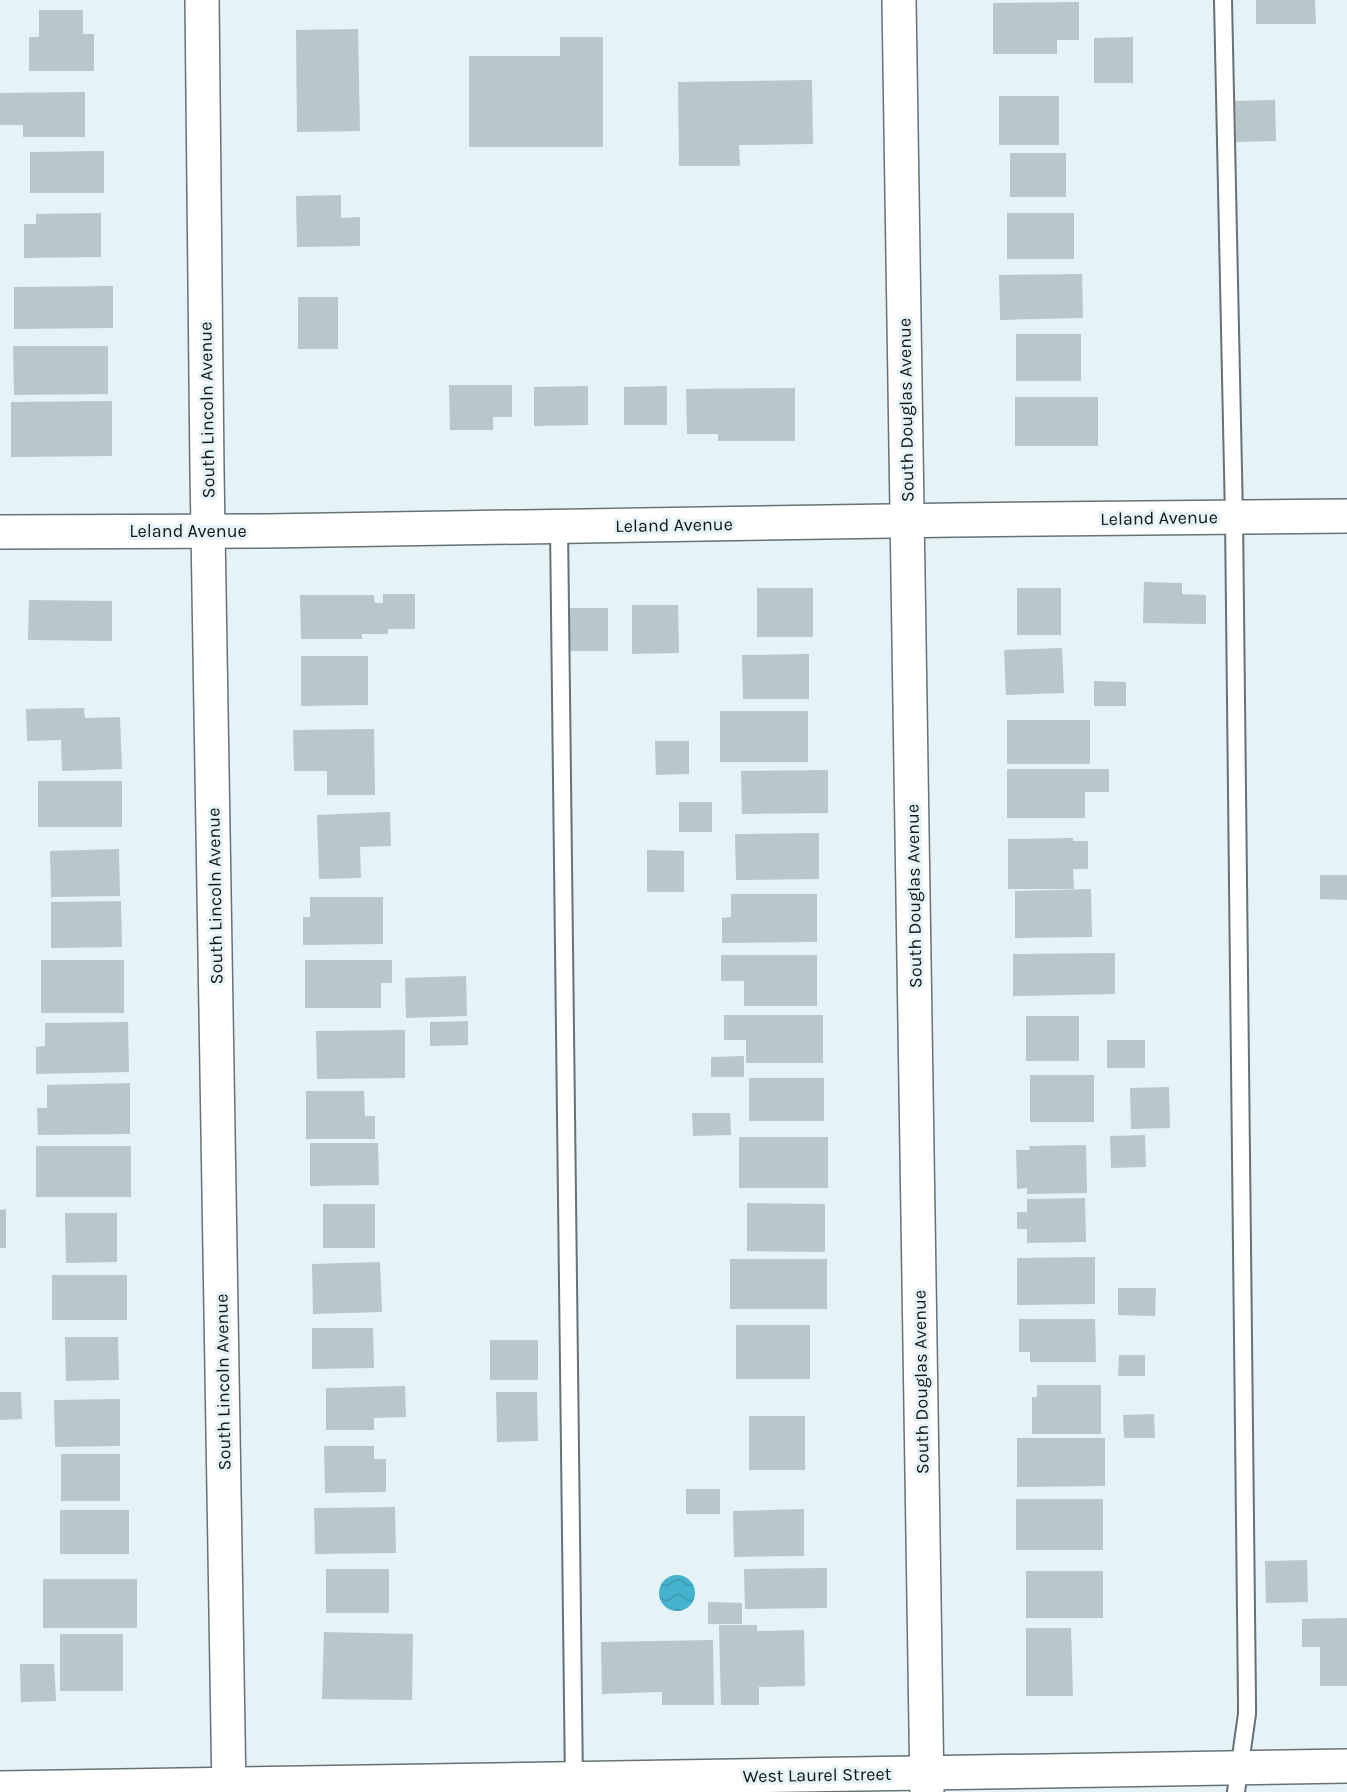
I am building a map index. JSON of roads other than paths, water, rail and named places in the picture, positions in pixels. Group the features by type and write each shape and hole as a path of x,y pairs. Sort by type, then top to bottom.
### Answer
{"street":[{"name":"South Lincoln Avenue","path":"202,0 208,532 229,1789"},
{"name":"South Douglas Avenue","path":"899,0 927,1782"},
{"name":"Leland Avenue","path":"0,532 208,532 1347,516"},
{"name":"West Laurel Street","path":"0,1788 229,1789 1238,1780 1347,1767"}],"lane":[{"path":"1223,0 1234,517 1247,1702 1238,1780"},
{"path":"559,527 574,1786"}],"water":[{"path":"677,1575 690,1580 695,1593 690,1606 677,1611 664,1606 659,1593 664,1580"}]}
